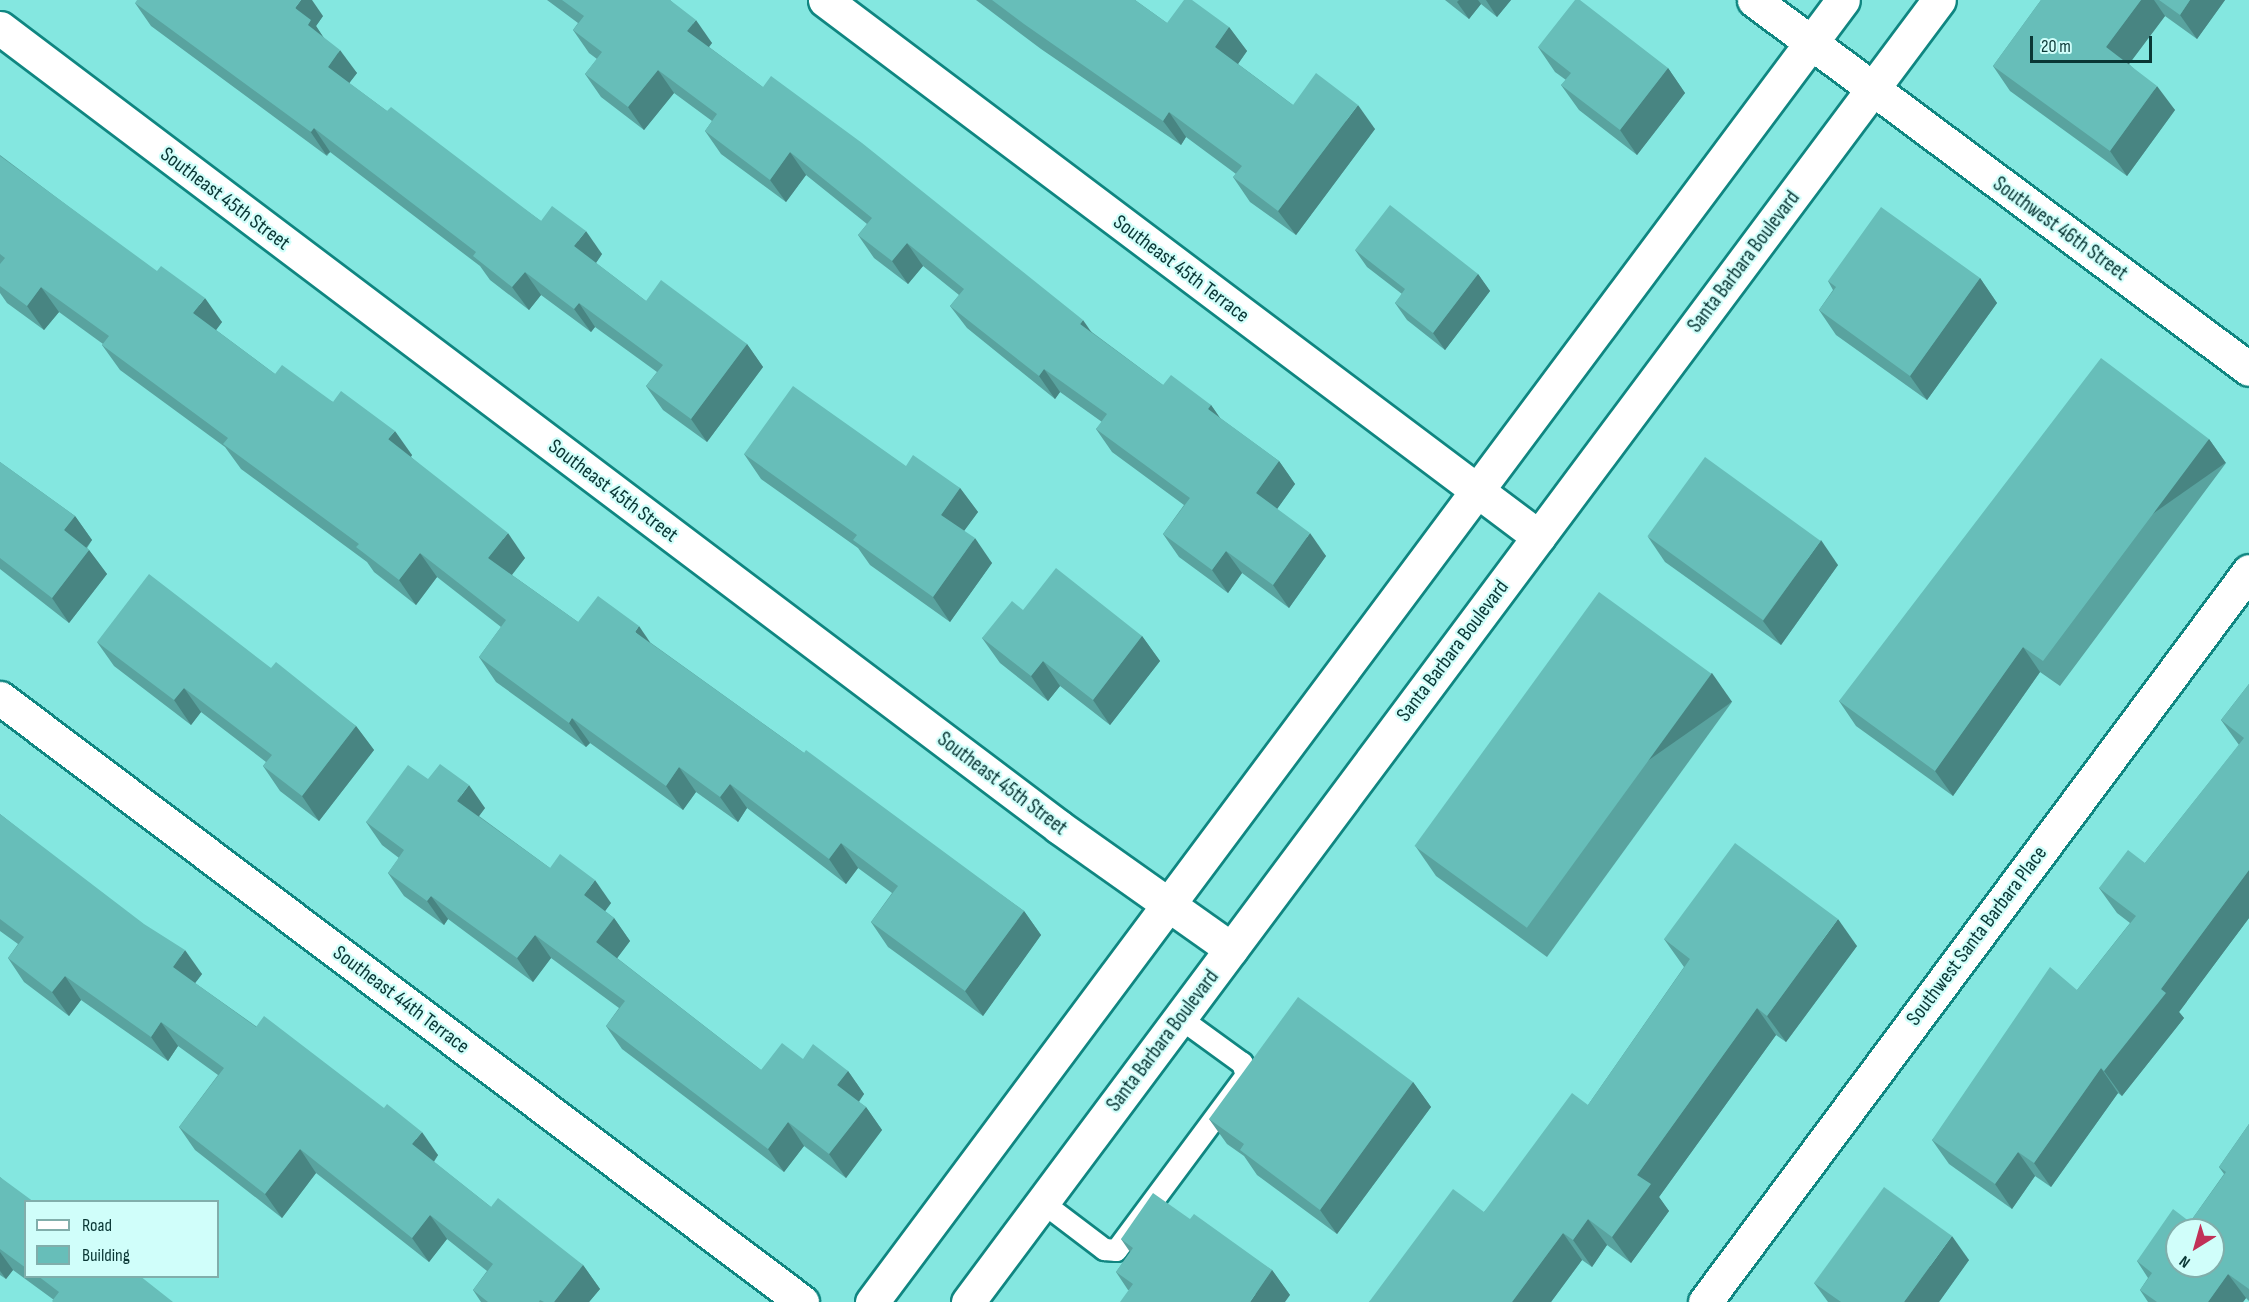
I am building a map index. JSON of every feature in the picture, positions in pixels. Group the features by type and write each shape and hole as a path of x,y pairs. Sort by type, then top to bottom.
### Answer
{"street":[{"name":"Southeast 45th Terrace","path":"825,0 1539,537"},
{"name":"Southwest 46th Street","path":"1754,0 2249,369"},
{"path":"872,1302 1843,0"},
{"name":"Santa Barbara Boulevard","path":"968,1302 1939,0"},
{"name":"Southeast 45th Street","path":"0,28 1050,820 1231,949"},
{"name":"Southwest Santa Barbara Place","path":"1705,1302 2249,571"},
{"name":"Southeast 44th Terrace","path":"0,698 802,1302"}],"lane":[{"path":"1042,1202 1104,1249 1116,1250 1245,1075 1242,1063 1180,1018"}],"building":[{"path":"137,0 301,0 295,8 311,20 308,25 340,50 328,67 387,111 391,107 541,221 552,206 586,231 574,246 646,301 661,280 747,344 691,419 646,386 663,365 579,303 574,309 525,272 512,287 473,256 476,252 314,128 311,132 135,3"},
{"path":"562,0 670,0 696,20 687,31 763,87 771,76 862,143 1083,320 1080,324 1163,385 1171,375 1211,405 1208,409 1279,461 1256,493 1310,533 1273,585 1226,551 1212,570 1163,534 1190,498 1096,429 1107,414 1044,369 1039,376 950,306 964,289 907,243 892,261 858,235 872,218 790,152 770,180 705,131 717,114 658,70 628,107 585,74 602,52 573,30 584,16"},
{"path":"992,0 1135,0 1167,23 1184,0 1192,0 1229,27 1215,47 1293,105 1316,73 1358,105 1278,211 1233,177 1242,166 1169,112 1163,121"},
{"path":"1575,0 1580,0 1668,68 1620,130 1561,85 1571,73 1538,47"},
{"path":"2041,0 2141,0 2106,47 2157,86 2110,151 1993,66"},
{"path":"2159,0 2190,0 2180,15"},
{"path":"0,156 157,271 161,266 205,298 193,313 275,374 282,365 333,402 341,391 395,431 388,439 508,533 488,558 578,622 598,596 639,626 635,632 804,753 806,750 1024,911 965,991 871,922 898,886 841,843 829,859 730,784 720,797 679,767 666,786 572,718 569,723 479,657 506,620 420,553 399,580 356,547 359,544 223,444 228,438 102,345 109,336 41,287 27,306 0,286 0,264 5,258 0,254"},
{"path":"1390,205 1478,274 1433,333 1395,303 1405,289 1355,250"},
{"path":"1881,207 1980,278 1910,376 1819,310 1836,287 1828,281"},
{"path":"2101,358 2209,439 2043,661 2023,647 1935,771 1839,701"},
{"path":"793,386 906,466 913,455 960,488 941,515 975,538 933,597 853,540 857,535 744,454"},
{"path":"1705,457 1821,541 1763,620 1647,536"},
{"path":"0,462 75,516 64,530 89,550 52,598 0,558"},
{"path":"1056,568 1142,636 1093,700 1043,661 1031,676 982,638 1012,601 1023,610"},
{"path":"149,574 271,668 276,662 356,726 302,796 263,766 272,755 184,688 174,700 97,642"},
{"path":"1599,592 1711,674 1527,928 1414,846"},
{"path":"2249,684 2249,870 2161,989 2166,993 2104,1071 2101,1068 2034,1163 2018,1152 1995,1184 1932,1140 2050,967 2077,990 2136,916 2099,888 2128,850 2145,863 2244,738 2221,720"},
{"path":"440,764 469,785 457,801 550,868 560,854 595,880 584,895 614,918 596,942 761,1070 782,1043 803,1059 813,1044 848,1071 837,1085 866,1107 829,1154 788,1122 768,1149 606,1026 625,1001 535,935 517,958 431,896 427,901 388,873 404,850 366,822 408,765 428,779"},
{"path":"0,814 144,924 185,950 173,967 256,1027 264,1016 384,1108 387,1104 422,1132 412,1144 491,1207 498,1198 583,1265 554,1302 540,1300 539,1302 488,1302 473,1290 493,1264 430,1215 412,1238 300,1149 265,1194 179,1127 224,1068 161,1022 151,1037 65,976 52,992 8,958 24,937 0,919"},
{"path":"1735,843 1838,919 1767,1016 1757,1008 1637,1175 1651,1184 1612,1237 1588,1219 1573,1240 1563,1233 1512,1302 1369,1302 1453,1189 1484,1212 1572,1093 1588,1105 1690,959 1664,939"},
{"path":"1298,997 1413,1082 1320,1210 1240,1150 1244,1144 1209,1119"},
{"path":"2249,1124 2249,1289 2228,1274 2208,1302 2157,1302 2140,1290 2152,1273 2137,1261 2165,1221 2165,1278 2225,1278 2225,1218 2193,1218 2226,1172 2219,1167"},
{"path":"0,1177 31,1200 24,1200 24,1267 0,1249"},
{"path":"1884,1187 1952,1236 1904,1302 1841,1302 1814,1283"},
{"path":"1153,1193 1190,1219 1194,1214 1272,1270 1250,1302 1120,1302 1133,1284 1116,1272 1133,1248 1121,1239"},
{"path":"2173,1209 2185,1218 2167,1218"},
{"path":"41,1278 143,1278 173,1302 53,1302 59,1292"}]}
